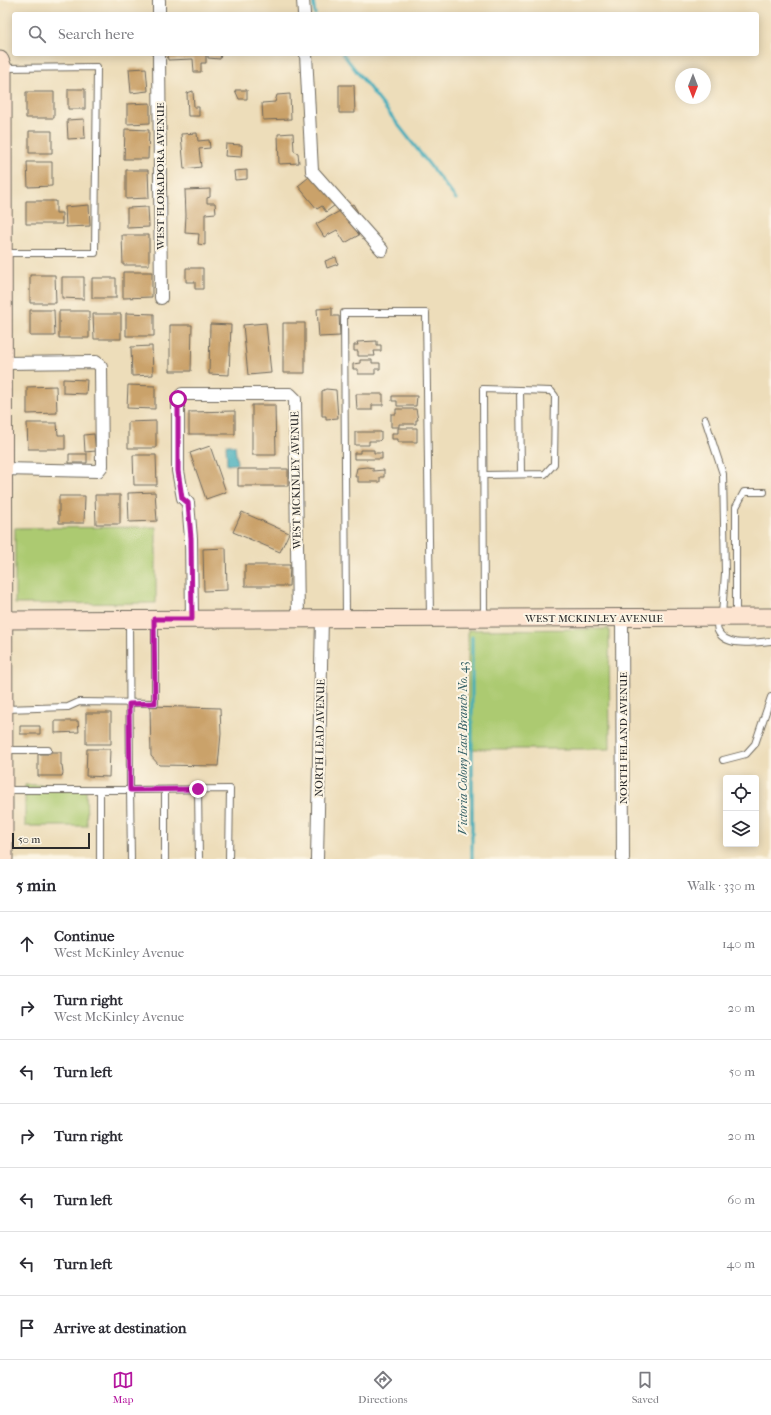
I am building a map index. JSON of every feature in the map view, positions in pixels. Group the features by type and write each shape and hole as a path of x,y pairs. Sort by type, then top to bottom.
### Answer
{"main road":[{"path":"1,64 3,253 1,620 4,859"},
{"name":"WEST MCKINLEY AVENUE","path":"1,620 771,617"}],"street":[{"path":"159,0 159,12"},
{"path":"303,0 304,12"},
{"name":"WEST FLORADORA AVENUE","path":"159,56 161,298"},
{"path":"306,56 312,171 382,250"},
{"path":"3,363 96,362 101,368 102,466 98,471 3,469"},
{"name":"WEST MCKINLEY AVENUE","path":"192,619 191,538 188,503 182,498 178,471 178,399 182,394 290,394 295,399 298,618"},
{"name":"NORTH LEAD AVENUE","path":"317,859 322,618"},
{"name":"NORTH FELAND AVENUE","path":"622,618 623,859"}],"lane":[{"path":"1,64 97,67 95,253 3,253"},
{"path":"346,618 344,313 426,313 430,618"},
{"path":"484,475 545,474 554,464 555,396 551,391 483,389 484,618"},
{"path":"520,390 521,474"},
{"path":"706,419 723,474 725,617"},
{"path":"764,492 744,492 736,507 725,617 718,631 723,638 732,642 771,641"},
{"path":"128,619 131,859"},
{"path":"3,709 68,707 79,702 129,704 155,703 154,619"},
{"path":"723,760 746,754 755,744 771,697"},
{"path":"3,750 48,750"},
{"path":"198,789 199,859"},
{"path":"4,790 100,791 230,789 229,859"},
{"path":"165,790 166,859"},
{"path":"100,791 100,859"}],"green space":[{"path":"156,527 156,603 15,604 15,528"},
{"path":"609,629 610,749 468,749 468,630"},
{"path":"25,785 86,785 87,826 25,826"}],"water":[{"path":"226,445 235,445 237,464 227,465"}],"building":[{"path":"167,56 206,56 206,63 201,63 201,72 194,72 193,59 168,60"},
{"path":"208,56 221,56 220,59 208,58"},
{"path":"146,68 148,91 131,93 129,69"},
{"path":"339,85 354,85 355,113 339,113"},
{"path":"68,89 85,89 85,109 68,109"},
{"path":"235,90 247,90 247,99 239,99"},
{"path":"193,91 194,107 199,107 199,116 188,116 187,93"},
{"path":"26,92 54,92 54,118 26,118"},
{"path":"290,94 291,119 263,120 262,103 275,102 277,95"},
{"path":"150,103 150,123 127,124 127,104"},
{"path":"84,119 85,138 68,139 67,120"},
{"path":"125,129 149,130 148,159 124,159"},
{"path":"29,131 52,131 52,153 29,153"},
{"path":"197,133 198,141 209,140 210,148 199,149 201,167 184,169 181,134"},
{"path":"293,133 294,151 298,153 299,163 279,164 278,134"},
{"path":"226,144 242,145 241,157 225,156"},
{"path":"27,162 52,162 52,186 28,187"},
{"path":"126,170 148,170 149,198 126,199"},
{"path":"247,170 247,179 235,180 234,171"},
{"path":"314,173 339,202 326,212 322,206 317,209 298,186"},
{"path":"210,189 210,197 207,198 207,203 215,203 216,213 205,214 205,245 198,244 199,234 185,233 185,190"},
{"path":"26,201 56,201 56,213 62,213 62,224 26,224"},
{"path":"353,204 359,214 350,219 359,235 345,243 337,230 324,237 316,224"},
{"path":"89,205 90,226 66,227 65,207"},
{"path":"148,207 149,227 127,228 127,208"},
{"path":"122,235 149,235 149,265 123,265"},
{"path":"336,257 338,264 327,268 325,261"},
{"path":"186,268 203,268 203,289 195,289 195,282 186,282"},
{"path":"123,272 152,272 152,297 123,298"},
{"path":"30,275 55,275 56,303 30,303"},
{"path":"62,277 84,277 84,299 62,298"},
{"path":"92,278 116,278 116,298 92,298"},
{"path":"332,308 332,316 339,316 340,336 319,337 317,309"},
{"path":"30,310 54,310 55,336 30,336"},
{"path":"59,311 89,311 89,338 59,338"},
{"path":"126,313 154,314 154,336 126,336"},
{"path":"93,314 121,314 121,339 94,339"},
{"path":"266,323 271,373 248,375 243,325"},
{"path":"283,323 305,323 305,373 283,373"},
{"path":"210,324 231,325 229,375 209,374"},
{"path":"170,325 192,325 191,371 170,371"},
{"path":"377,341 377,345 381,345 381,351 374,351 375,356 358,356 358,351 354,351 354,345 358,345 357,342"},
{"path":"152,346 153,375 132,376 131,347"},
{"path":"360,360 372,360 372,363 380,363 380,369 375,369 375,374 358,374 358,369 353,369 353,364 360,363"},
{"path":"63,379 87,380 86,394 63,393"},
{"path":"128,385 155,386 155,409 127,408"},
{"path":"56,386 57,413 27,414 27,387"},
{"path":"326,389 336,390 338,418 326,419 326,416 322,416 322,391"},
{"path":"356,394 383,394 383,405 372,405 372,410 357,410"},
{"path":"392,396 417,396 416,406 397,406 397,401 392,401"},
{"path":"252,405 275,405 276,455 252,455"},
{"path":"396,409 416,409 418,420 416,420 416,424 399,424 399,427 391,427 391,414 396,414"},
{"path":"235,411 235,434 189,434 189,412"},
{"path":"156,421 156,448 128,448 128,422"},
{"path":"27,423 57,423 58,435 65,435 65,449 28,449"},
{"path":"398,428 417,428 417,442 398,442 398,439 392,439 392,433 398,433"},
{"path":"355,432 381,432 381,439 379,441 369,441 369,445 355,445"},
{"path":"94,434 96,451 85,452 84,435"},
{"path":"210,446 226,492 206,499 190,453"},
{"path":"360,450 374,450 374,453 382,453 382,459 354,459 354,453 360,453"},
{"path":"69,454 87,454 87,463 69,463"},
{"path":"133,455 156,455 157,485 134,485"},
{"path":"357,468 373,468 373,471 384,470 384,477 380,477 380,482 358,482 358,477 355,477"},
{"path":"238,469 288,469 288,486 238,486"},
{"path":"155,492 157,521 129,522 128,493"},
{"path":"95,495 120,495 120,524 96,524"},
{"path":"59,496 85,496 84,523 59,523"},
{"path":"242,512 289,533 280,552 233,532"},
{"path":"226,548 227,590 204,591 203,549"},
{"path":"245,565 290,565 289,586 245,586"},
{"path":"150,706 220,708 221,734 218,766 159,765 151,756"},
{"path":"86,713 111,713 111,744 86,744"},
{"path":"55,721 78,721 79,732 55,733"},
{"path":"20,726 40,726 40,734 20,734"},
{"path":"87,749 110,749 109,777 86,776"},
{"path":"48,752 61,752 62,776 38,776 38,754 48,754"}],"waterway":[{"name":"Victoria Colony East Branch No. 43","path":"313,0 315,12"},
{"name":"Victoria Colony East Branch No. 43","path":"345,56 456,199"},
{"name":"Victoria Colony East Branch No. 43","path":"472,637 472,859"}],"route":[{"path":"178,399 178,471 182,498 188,503 191,538 192,619 154,619 155,703 129,704 130,790 198,789"}]}
